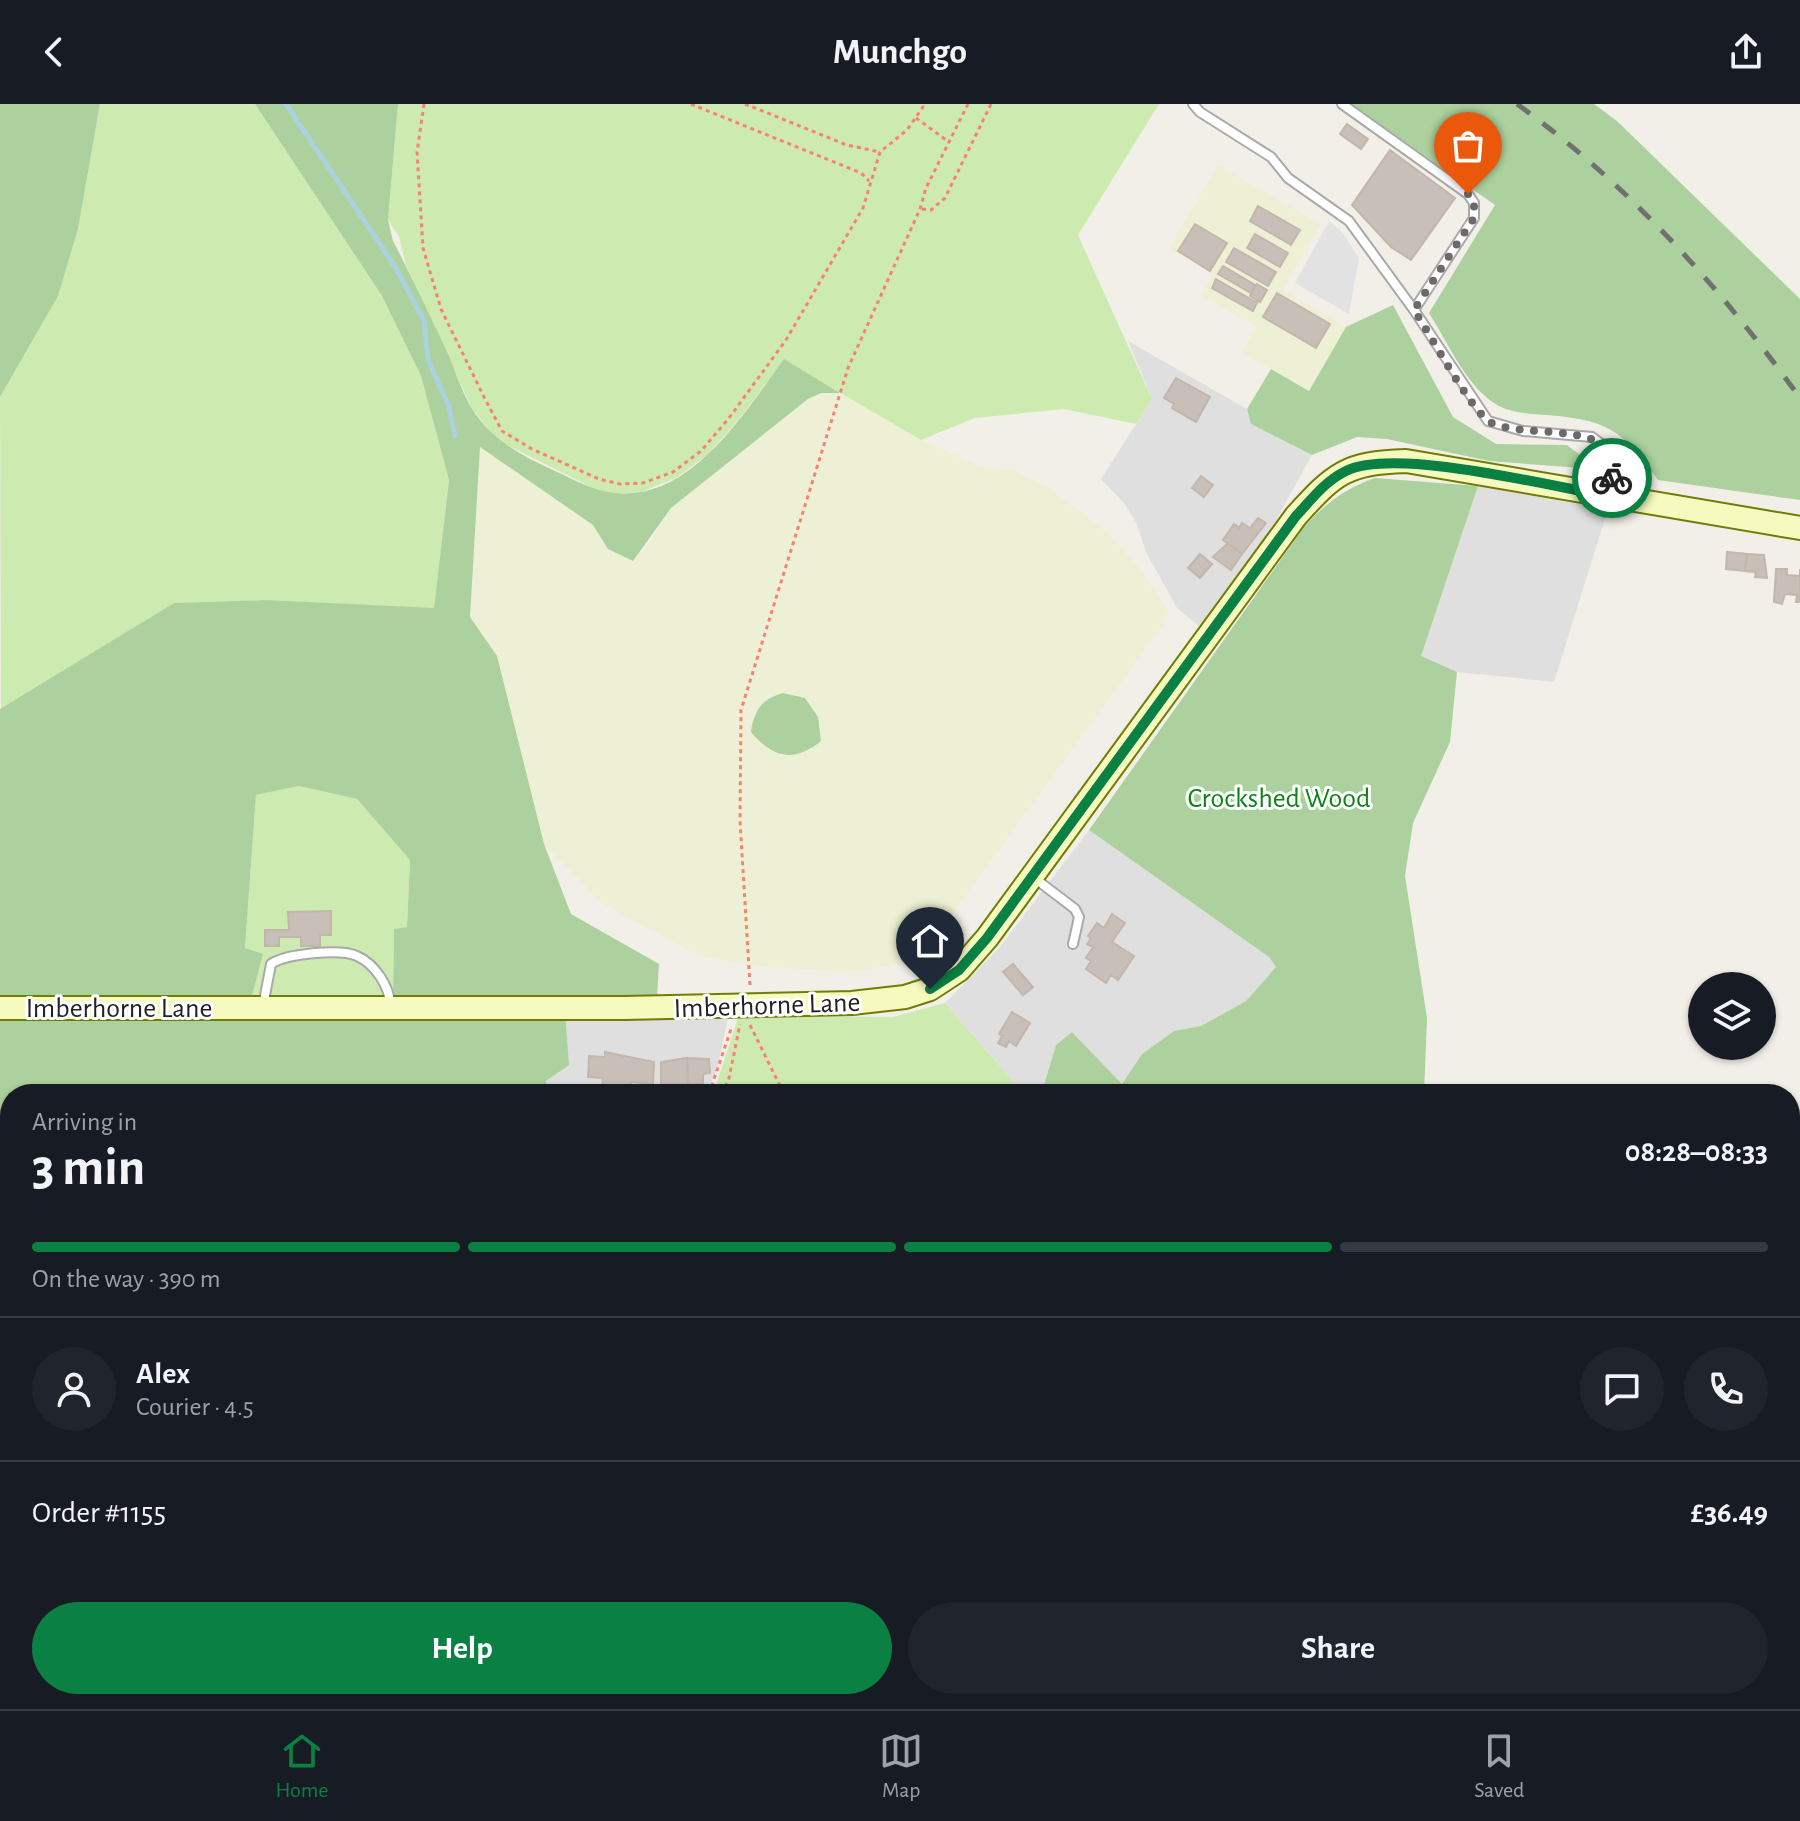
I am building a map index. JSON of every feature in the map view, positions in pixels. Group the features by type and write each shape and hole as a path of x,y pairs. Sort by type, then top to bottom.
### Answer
{"street":[{"name":"Imberhorne Lane","path":"0,1008 390,1006 738,1012 880,1001 930,989 959,970 987,938 1296,516 1328,481 1368,462 1406,461 1800,528"}],"lane":[{"path":"1193,104 1200,112 1271,157 1288,178 1349,221 1414,310 1488,421 1523,431 1592,437 1608,449 1614,467 1608,496"},
{"path":"1342,104 1468,194 1474,203 1474,218 1414,310"},
{"path":"1033,876 1075,909 1079,917 1073,944"},
{"path":"263,1006 271,964 281,957 341,953 358,956 386,983 390,1006"}],"path":[{"path":"424,104 417,152 423,248 441,309 484,397 502,431 532,449 599,479 620,484 643,483 673,472 701,451 729,418 786,340 863,208 880,152"},
{"path":"691,104 861,173 869,181"},
{"path":"745,104 847,145 880,152 893,145 925,104"},
{"path":"714,1084 751,966 740,821 741,710 848,368 920,209 926,188 968,104"},
{"path":"920,209 931,210 945,198 991,104"},
{"path":"916,118 949,142"},
{"path":"726,1084 738,1012"},
{"path":"738,1012 748,1022 779,1084"}],"shaded area":[{"path":"1329,221 1343,233 1359,258 1349,314 1295,283"},
{"path":"1128,341 1247,409 1251,424 1312,455 1266,538 1199,626 1177,608 1146,552 1136,522 1124,503 1101,479 1152,399"},
{"path":"1478,486 1608,509 1554,682 1457,672 1420,656"},
{"path":"1089,830 1269,957 1276,967 1246,1001 1201,1026 1174,1031 1142,1054 1122,1084 1072,1032 1056,1045 1044,1084 1015,1084 945,1003 1000,947"},
{"path":"728,1018 717,1069 710,1084 547,1084 546,1081 568,1065 565,1019"}],"green space":[{"path":"0,104 100,104 78,229 58,296 0,397"},
{"path":"100,104 255,104 382,296 421,376 449,480 434,609 267,600 174,603 1,710 0,397 58,295 78,229"},
{"path":"255,104 398,104 388,220 393,241 479,419 498,438 544,466 599,490 642,492 668,483 691,469 713,449 752,404 784,359 840,393 821,393 808,399 671,508 633,561 608,549 593,525 480,447 470,617 497,656 544,844 571,914 659,964 657,998 564,999 569,1065 546,1081 547,1084 0,1084 0,709 174,603 267,600 434,608 449,480 421,376 382,296","holes":["299,786 357,799 410,860 407,927 394,929 393,995 381,1006 249,1006 263,954 245,948 256,795"]},
{"path":"398,104 1159,104 1078,235 1152,399 1136,424 1064,409 975,418 921,440 784,360 707,455 676,478 641,492 616,494 597,490 497,440 471,407 406,265 399,237 388,220"},
{"path":"1351,104 1594,104 1617,121 1800,299 1800,500 1658,480 1635,450 1613,431 1586,420 1516,412 1488,398 1468,377 1429,313 1495,205"},
{"path":"1218,165 1321,224 1283,290 1346,327 1309,391 1242,352 1256,327 1201,295 1213,274 1169,248"},
{"path":"1393,305 1453,417 1496,444 1567,445 1580,455 1581,468 1489,461 1387,439 1357,437 1312,455 1251,424 1247,409 1271,369 1309,391 1346,327"},
{"path":"821,393 840,393 921,440 980,466 1014,471 1049,488 1106,531 1143,572 1168,611 1163,625 926,950 895,965 846,972 751,966 697,955 603,904 544,844 497,656 470,617 480,446 593,525 608,549 643,552 671,508 808,399"},
{"name":"Crockshed Wood","path":"1375,478 1478,486 1421,656 1457,672 1450,742 1413,823 1405,876 1427,1018 1424,1084 1122,1084 1142,1054 1174,1031 1201,1026 1246,1001 1276,967 1269,957 1089,830 1304,527 1336,498"},
{"path":"783,693 805,698 818,717 821,741 802,753 776,752 751,732 760,706"},
{"path":"299,786 357,799 410,860 407,927 394,929 393,995 381,1006 248,1007 245,949 256,795"},
{"path":"945,1003 1015,1084 716,1084 739,1015 893,1017"},
{"name":"Crockshed Wood","path":"1072,1032 1122,1084 1044,1084 1056,1045"}],"building":[{"path":"1347,124 1368,139 1361,149 1340,134"},
{"path":"1390,150 1455,198 1411,260 1391,247 1352,205"},
{"path":"1258,206 1300,230 1291,245 1250,221"},
{"path":"1195,224 1227,243 1210,271 1178,251"},
{"path":"1255,234 1288,253 1280,267 1247,248"},
{"path":"1234,248 1276,272 1268,286 1226,262"},
{"path":"1223,266 1255,285 1251,293 1218,274"},
{"path":"1216,279 1257,303 1253,311 1212,288"},
{"path":"1257,284 1267,290 1260,302 1250,296"},
{"path":"1277,293 1330,324 1316,348 1263,317"},
{"path":"1176,378 1210,397 1196,422 1172,408 1174,404 1164,398"},
{"path":"1201,476 1213,485 1204,497 1192,488"},
{"path":"1258,518 1266,523 1242,554 1223,540 1234,524 1239,528 1242,523 1250,528"},
{"path":"1228,543 1242,554 1231,570 1213,557"},
{"path":"1727,552 1747,554 1745,571 1726,569"},
{"path":"1200,554 1212,564 1200,578 1188,568"},
{"path":"1747,554 1764,555 1767,578 1755,577 1756,572 1745,571"},
{"path":"1776,569 1787,569 1787,575 1800,576 1800,602 1796,602 1797,595 1785,594 1782,604 1774,602"},
{"path":"331,911 331,935 320,935 320,946 301,946 301,937 279,937 279,946 265,946 265,930 289,930 288,912"},
{"path":"1112,914 1125,923 1112,942 1134,956 1118,980 1111,975 1106,983 1086,969 1091,961 1086,958 1093,947 1087,944 1091,938 1088,936 1097,923 1104,928"},
{"path":"1013,964 1033,987 1023,995 1003,972"},
{"path":"1012,1012 1030,1023 1016,1046 1009,1041 1006,1047 998,1043 1002,1036 999,1034"},
{"path":"605,1052 654,1062 653,1084 602,1084 603,1078 588,1077 589,1056 605,1057"},
{"path":"687,1058 709,1059 710,1073 703,1074 703,1084 688,1084"},
{"path":"687,1058 688,1084 661,1084 661,1062"}],"waterway":[{"path":"286,104 396,268 424,321 428,360 448,404 455,435"}],"railway":[{"path":"1517,104 1597,168 1670,239 1738,316 1800,398"}],"way so far":[{"path":"1468,194 1474,203 1474,218 1414,310 1488,421 1523,431 1592,437 1608,449 1614,467 1612,478"}],"route":[{"path":"930,989 959,970 987,938 1296,516 1328,481 1368,462 1406,461 1608,496 1612,478"}]}
